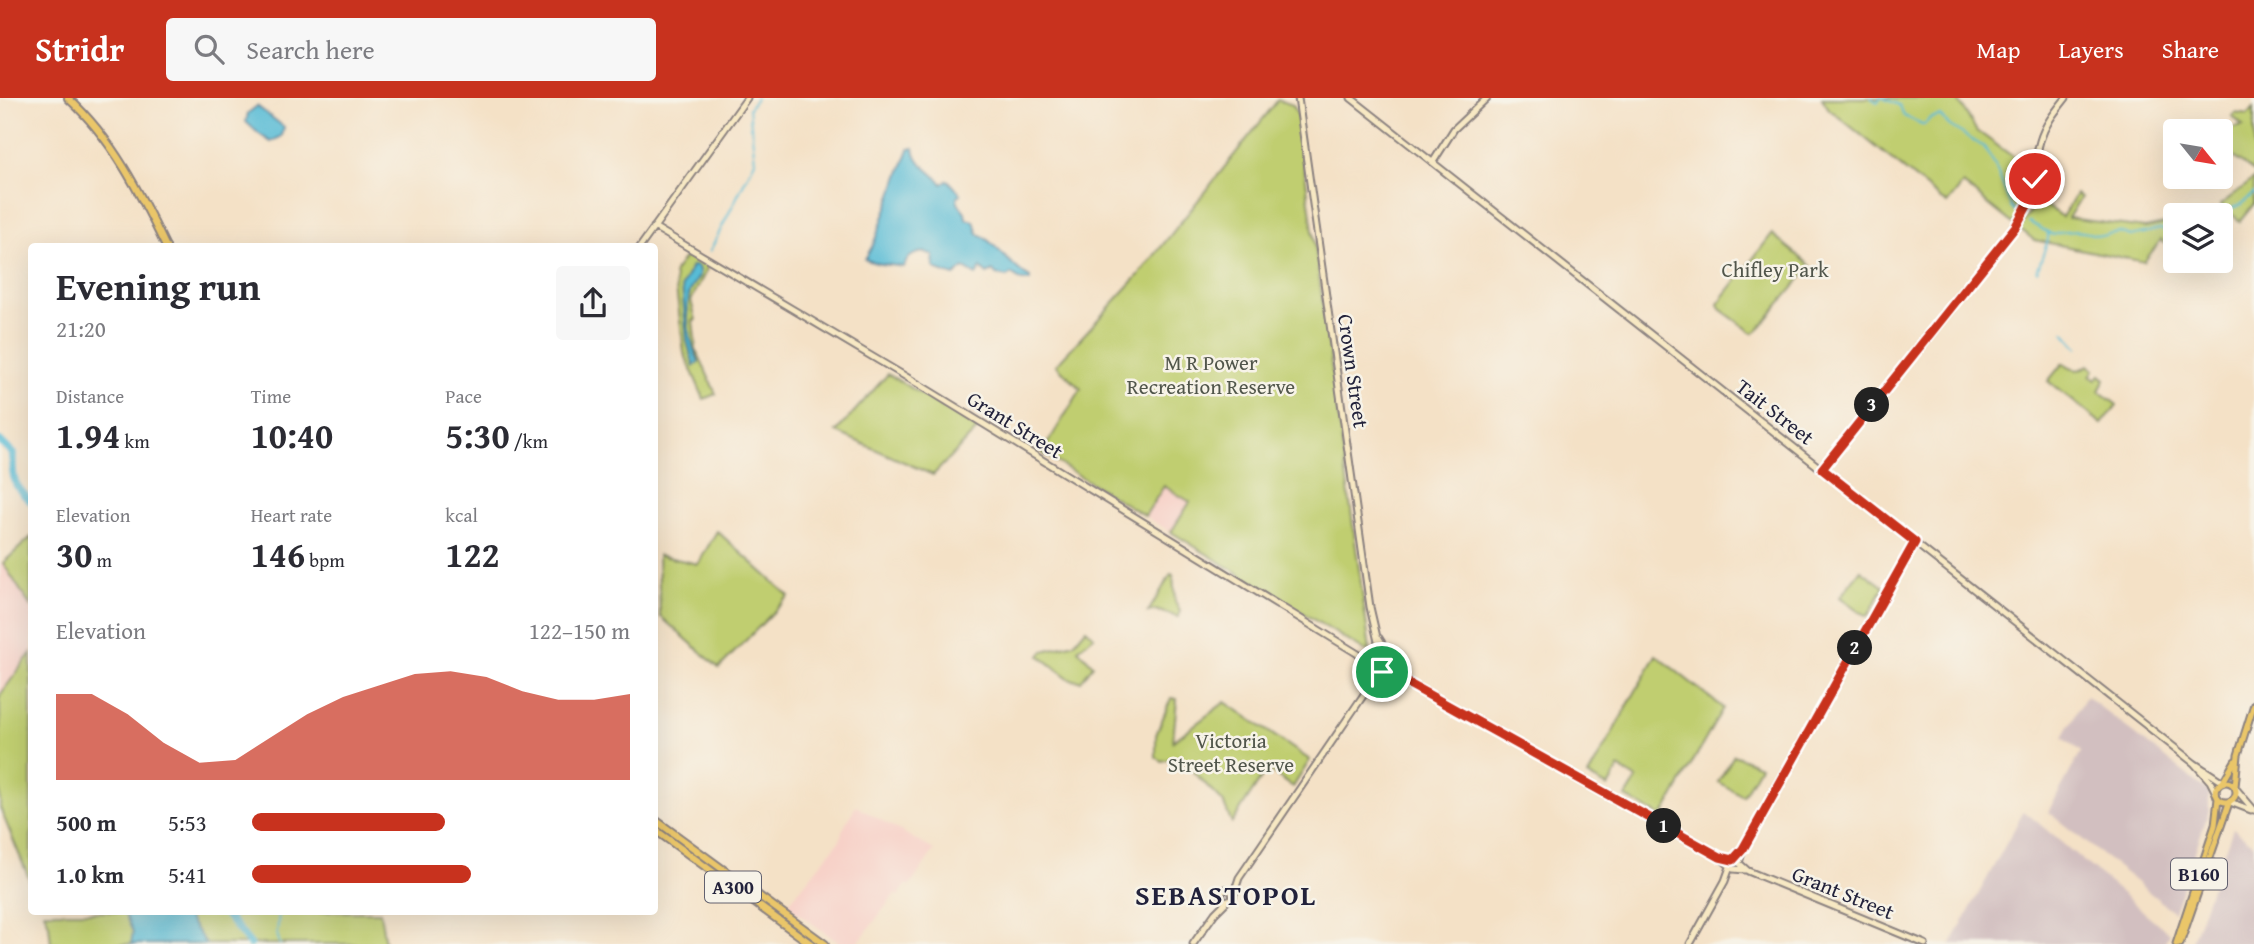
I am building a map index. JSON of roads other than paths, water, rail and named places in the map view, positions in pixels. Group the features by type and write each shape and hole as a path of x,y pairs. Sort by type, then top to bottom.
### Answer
{"highway":[{"path":"68,98 103,134 123,165 164,243"},
{"name":"A300","path":"658,822 825,944"},
{"name":"A300","path":"658,832 811,944"}],"main road":[{"name":"B160","path":"2178,944 2218,811 2218,787 2238,755 2254,704"},
{"name":"B160","path":"2178,944 2229,802 2236,796 2238,755"},
{"path":"2223,782 2230,783 2235,788"},
{"path":"2217,796 2229,802"}],"street":[{"path":"643,243 747,98"},
{"name":"Crown Street","path":"1301,98 1370,607 1379,649 1376,661"},
{"name":"Tait Street","path":"1353,98 2194,763 2223,782"},
{"path":"1433,162 1454,129 1487,98"},
{"path":"1822,469 2022,218 2032,194 2040,138 2050,118 2066,98"},
{"name":"Grant Street","path":"654,228 896,371 1358,654 1376,661 1382,660 1402,680"},
{"path":"1690,944 1915,542"},
{"name":"Crown Street","path":"1376,632 1385,648 1387,665"},
{"name":"Grant Street","path":"1358,654 1374,669 1402,680 1734,865 1926,944"},
{"path":"1367,690 1376,661"},
{"path":"1193,944 1215,913 1233,895 1239,878 1367,690 1387,665"},
{"name":"Tait Street","path":"2194,763 2209,780 2217,796"},
{"path":"2235,788 2254,811"},
{"path":"2229,802 2254,811"},
{"path":"1215,913 1222,892 1239,878"},
{"path":"1226,889 1233,895"},
{"path":"1221,897 1227,901"}],"water":[{"path":"257,106 284,127 282,136 271,142 246,122 248,113"},
{"path":"914,148 918,159 942,184 948,180 961,194 957,197 958,203 965,212 966,219 974,221 978,234 1030,278 1030,281 1022,281 1011,274 1007,277 996,275 993,271 987,274 981,268 976,275 964,268 954,276 937,270 934,267 933,255 924,253 912,256 904,267 865,259 873,245 909,149"},
{"path":"692,266 697,266 699,270 688,304 689,330 699,362 694,366 687,341 682,286"},
{"path":"125,915 186,915 206,944 131,944 133,932"}],"waterway":[{"path":"710,251 755,161 749,108 756,98"},
{"path":"1871,98 1877,102 1881,98"},
{"path":"1883,98 1899,105 1904,116 1922,124 1930,118 1940,116 1950,126 1984,147 2016,212"},
{"path":"2233,208 2254,193"},
{"path":"2029,222 2053,235 2076,231 2107,235"},
{"path":"2108,234 2119,232 2131,236 2163,230"},
{"path":"2037,271 2048,234"},
{"path":"2064,332 2078,348"},
{"path":"0,441 13,454 13,475 20,491 28,498"},
{"path":"226,915 250,944"},
{"path":"279,915 277,934 280,944"}],"district":[{"name":"SEBASTOPOL","path":"1226,895"}],"park label":[{"name":"Chifley Park","path":"1775,270"},
{"name":"M R Power Recreation Reserve","path":"1211,375"},
{"name":"Victoria Street Reserve","path":"1231,753"}]}
